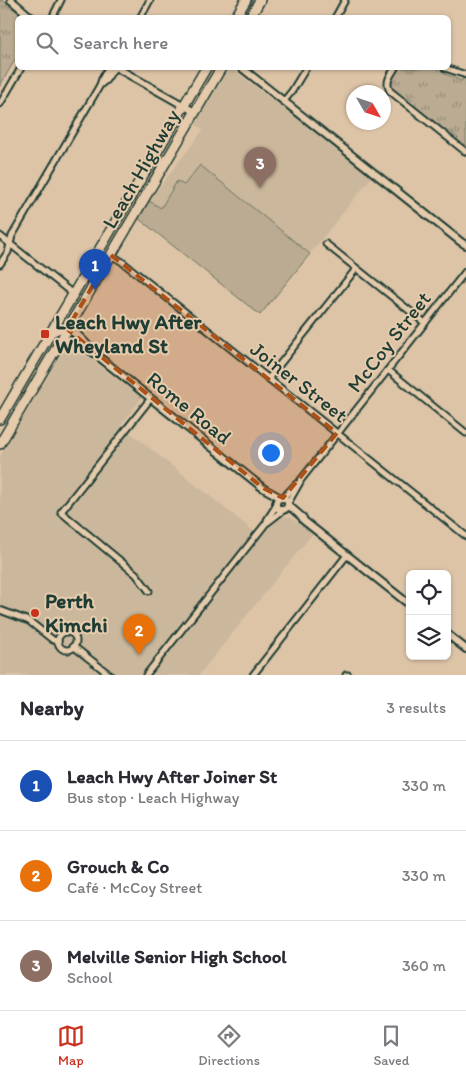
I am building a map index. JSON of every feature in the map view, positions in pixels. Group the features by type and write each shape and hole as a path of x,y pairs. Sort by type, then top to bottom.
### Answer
{"highway":[{"path":"237,15 246,0"},
{"path":"252,15 260,0"},
{"name":"Leach Highway","path":"0,419 205,70"},
{"name":"Leach Highway","path":"0,444 220,70"}],"street":[{"path":"12,0 30,15"},
{"path":"52,15 61,0"},
{"path":"142,15 150,0"},
{"path":"337,15 345,0"},
{"path":"0,104 21,70"},
{"path":"0,264 8,252 12,236 107,70"},
{"path":"100,84 114,70"},
{"path":"120,70 195,112"},
{"path":"245,70 464,245 466,236"},
{"path":"284,101 305,70"},
{"path":"394,70 388,80 387,86 390,91 466,152"},
{"path":"451,70 466,75"},
{"path":"0,236 73,294"},
{"path":"326,244 424,323"},
{"name":"Joiner Street","path":"111,255 121,261 466,536"},
{"path":"268,379 356,269"},
{"name":"McCoy Street","path":"149,674 268,522 267,520 282,504 298,481 300,481 466,271"},
{"path":"50,334 60,329 67,329"},
{"name":"Rome Road","path":"67,329 75,334 94,353"},
{"name":"Rome Road","path":"61,339 76,342 94,353 406,602"},
{"path":"388,370 466,433"},
{"path":"149,591 136,574 61,512 151,398"},
{"path":"253,675 347,555"},
{"path":"0,610 29,621 53,640 58,641"},
{"path":"68,632 75,639 73,646 69,649 60,647 58,641 61,634 68,632"},
{"path":"451,637 464,647 466,639"},
{"path":"73,646 110,675"}],"highlighted area":[{"path":"111,255 337,433 283,498 263,488 67,329"}],"shaded area":[{"path":"226,70 234,70 372,177 260,315 138,218 203,130 195,124"},
{"path":"77,348 142,398 121,425 261,537 279,516 290,517 313,533 199,675 0,675 0,456 62,352"}],"green space":[{"path":"0,0 2,0 21,15 15,15 15,60 0,86"},
{"path":"396,70 446,70 445,74 462,81 463,77 466,78 466,149 456,141 458,138 449,131 447,134 413,107 416,103 408,98 406,101 396,93 391,87"},
{"path":"200,165 310,254 260,315 138,218 149,201 161,208 177,181 184,185"}],"place":[{"name":"Melville Senior High School","path":"260,188"},
{"name":"Leach Hwy After Joiner St","path":"95,290"},
{"name":"Leach Hwy After Wheyland St","path":"45,334"},
{"name":"Perth Kimchi","path":"35,613"},
{"name":"Grouch & Co","path":"139,655"}]}
